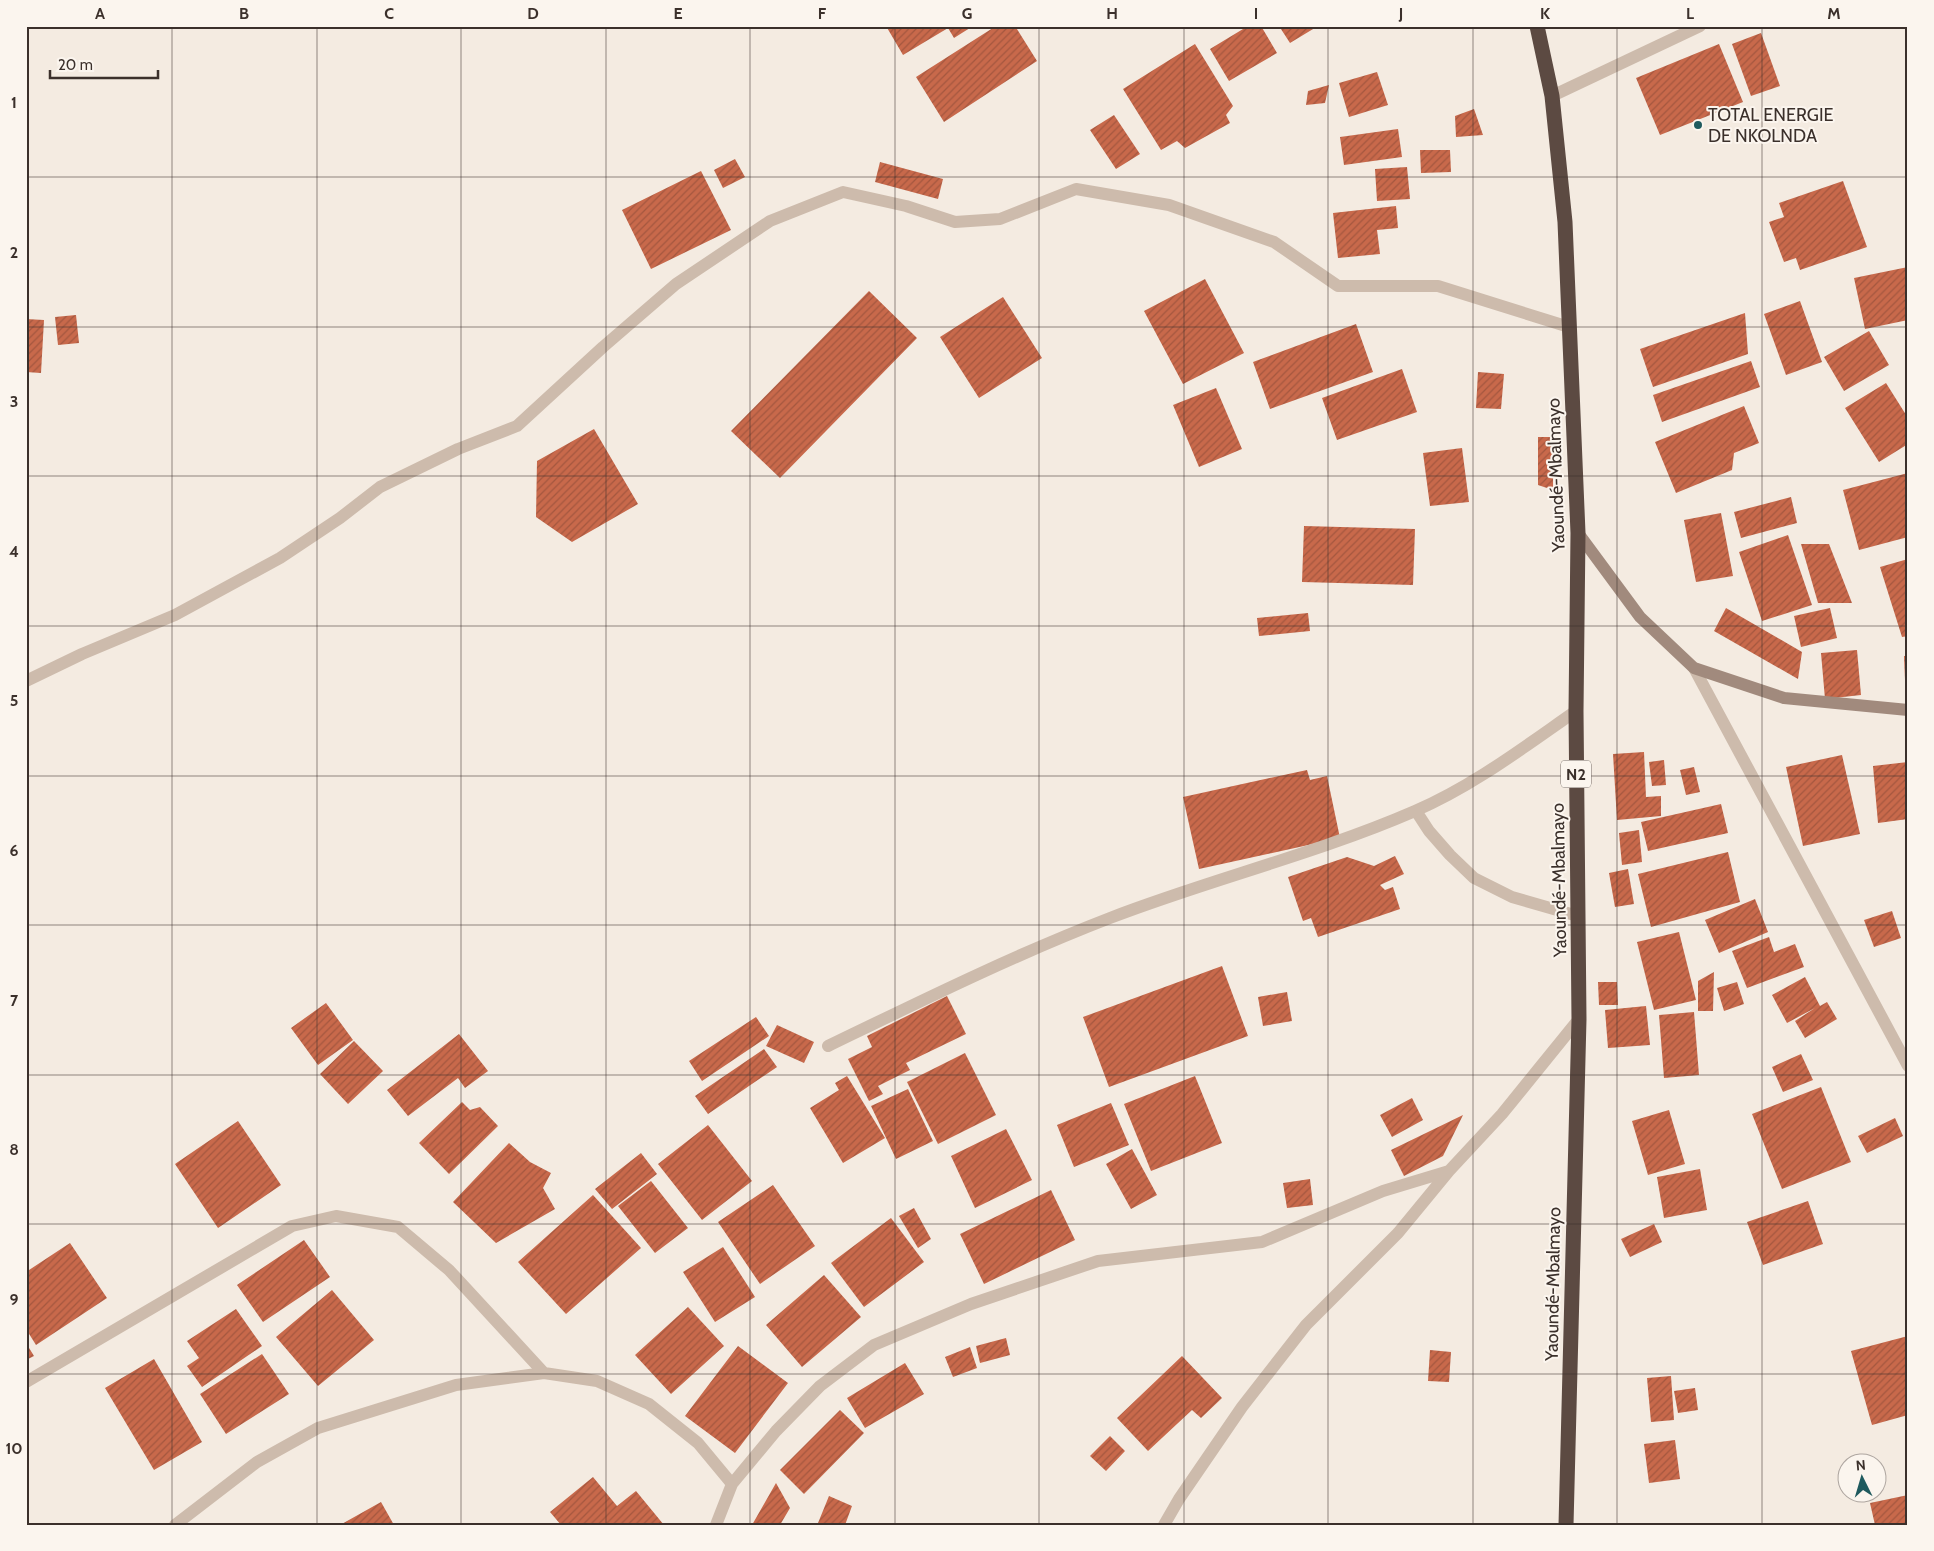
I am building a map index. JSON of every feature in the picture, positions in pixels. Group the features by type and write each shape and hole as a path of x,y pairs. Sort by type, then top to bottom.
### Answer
{"highway":[{"name":"Yaoundé-Mbalmayo","path":"1537,26 1552,96 1565,222 1578,534 1576,711 1579,1019 1566,1525"}],"street":[{"path":"1552,96 1700,26"},
{"path":"26,681 82,654 175,615 280,558 340,518 380,487 458,449 518,426 603,347 676,284 770,220 843,192 906,206 955,222 1000,219 1076,189 1168,205 1274,242 1338,286 1438,286 1569,327"},
{"path":"1578,534 1640,617 1694,668 1908,1066"},
{"path":"1694,668 1784,698 1908,710"},
{"path":"828,1046 966,979 1111,918 1317,849 1416,811 1471,782 1576,711"},
{"path":"1416,811 1439,843 1474,878 1512,897 1578,916"},
{"path":"1164,1525 1179,1499 1242,1407 1306,1325 1398,1233 1449,1171 1502,1114 1579,1019"},
{"path":"716,1525 732,1484 776,1431 820,1386 874,1346 971,1304 1098,1261 1262,1242 1383,1191 1449,1171"},
{"path":"26,1382 292,1226 336,1216 398,1227 449,1270 544,1373"},
{"path":"175,1525 257,1462 318,1428 456,1385 544,1373 597,1380 649,1404 698,1443 732,1484"}],"building":[{"path":"886,26 973,26 954,38 948,28 903,55"},
{"path":"996,26 1015,26 1037,61 944,122 916,77"},
{"path":"1248,26 1261,26 1277,53 1229,81 1210,49"},
{"path":"1279,26 1318,26 1290,43"},
{"path":"1761,33 1780,86 1751,96 1732,44"},
{"path":"1195,44 1233,106 1226,115 1230,123 1185,148 1177,141 1161,150 1123,89"},
{"path":"1719,44 1743,102 1660,135 1636,78"},
{"path":"1377,72 1388,105 1349,117 1339,83"},
{"path":"1329,85 1325,103 1306,105 1308,91"},
{"path":"1474,109 1483,135 1456,137 1455,116"},
{"path":"1114,115 1140,154 1116,169 1090,130"},
{"path":"1398,129 1402,157 1344,165 1340,137"},
{"path":"1420,150 1450,150 1451,172 1421,173"},
{"path":"735,159 745,177 723,188 714,170"},
{"path":"880,162 943,179 938,199 875,182"},
{"path":"1407,167 1410,199 1377,201 1375,169"},
{"path":"701,171 731,230 651,269 622,210"},
{"path":"1843,181 1867,247 1800,270 1796,258 1784,262 1769,222 1784,217 1779,203"},
{"path":"1396,206 1398,228 1377,230 1380,254 1338,258 1333,213"},
{"path":"1908,267 1908,320 1865,329 1854,278"},
{"path":"1205,279 1244,353 1183,384 1144,311"},
{"path":"869,291 917,338 780,478 731,431"},
{"path":"1003,297 1042,358 979,398 940,337"},
{"path":"1800,301 1822,362 1786,375 1764,314"},
{"path":"1745,313 1748,354 1653,387 1640,349"},
{"path":"76,315 79,343 58,345 55,317"},
{"path":"26,319 44,320 41,373 26,372"},
{"path":"1356,324 1373,372 1270,409 1253,362"},
{"path":"1869,331 1889,365 1844,391 1824,357"},
{"path":"1751,361 1760,387 1662,422 1653,395"},
{"path":"1402,369 1417,412 1337,440 1322,398"},
{"path":"1478,372 1504,374 1501,409 1476,408"},
{"path":"1886,383 1908,418 1908,444 1879,462 1845,408"},
{"path":"1216,388 1242,449 1199,467 1173,405"},
{"path":"1744,406 1759,443 1734,453 1732,470 1676,493 1655,442"},
{"path":"594,429 638,504 572,542 536,517 537,461"},
{"path":"1538,437 1553,437 1553,490 1538,485"},
{"path":"1462,448 1469,502 1430,506 1423,453"},
{"path":"1908,473 1908,537 1859,550 1843,490"},
{"path":"1791,497 1797,523 1741,538 1734,512"},
{"path":"1721,513 1733,576 1696,582 1684,520"},
{"path":"1304,526 1415,529 1413,585 1302,582"},
{"path":"1788,535 1812,605 1762,621 1739,552"},
{"path":"1801,544 1829,544 1852,603 1818,603"},
{"path":"1908,559 1908,636 1902,637 1880,567"},
{"path":"1726,608 1802,652 1798,679 1714,631"},
{"path":"1830,608 1837,638 1801,647 1794,616"},
{"path":"1308,613 1310,631 1259,636 1257,618"},
{"path":"1857,650 1861,695 1825,699 1821,653"},
{"path":"1904,656 1908,656 1908,680 1905,680"},
{"path":"1644,752 1646,797 1661,796 1661,816 1617,820 1613,754"},
{"path":"1842,755 1860,834 1803,846 1786,767"},
{"path":"1664,760 1666,785 1652,786 1649,762"},
{"path":"1908,762 1908,819 1878,823 1873,766"},
{"path":"1694,767 1700,792 1686,795 1680,770"},
{"path":"1307,770 1310,780 1327,776 1340,838 1199,869 1183,797"},
{"path":"1721,804 1728,833 1648,851 1641,822"},
{"path":"1639,830 1642,862 1622,865 1619,833"},
{"path":"1728,852 1740,902 1651,927 1638,874"},
{"path":"1395,856 1404,874 1380,885 1385,890 1393,887 1400,909 1318,937 1311,918 1303,921 1288,877 1347,857 1374,866"},
{"path":"1628,869 1634,904 1615,907 1609,873"},
{"path":"1755,899 1768,932 1719,953 1705,920"},
{"path":"1892,911 1901,938 1874,947 1864,920"},
{"path":"1679,932 1696,1000 1654,1010 1637,942"},
{"path":"1769,937 1774,952 1795,944 1804,967 1747,988 1732,951"},
{"path":"1222,966 1248,1036 1109,1087 1083,1017"},
{"path":"1714,972 1713,1011 1698,1011 1698,981"},
{"path":"1805,977 1820,1006 1827,1002 1837,1019 1805,1038 1795,1021 1815,1008 1787,1023 1772,995"},
{"path":"1598,982 1617,982 1618,1005 1599,1005"},
{"path":"1737,982 1744,1004 1724,1011 1717,988"},
{"path":"1287,992 1292,1021 1263,1026 1258,997"},
{"path":"947,996 966,1034 906,1063 910,1070 878,1086 883,1094 869,1101 848,1059 872,1047 867,1036"},
{"path":"326,1003 353,1040 318,1065 291,1028"},
{"path":"1646,1006 1650,1045 1608,1048 1605,1010"},
{"path":"1694,1012 1699,1075 1664,1078 1659,1015"},
{"path":"756,1017 769,1036 702,1081 689,1061"},
{"path":"777,1025 814,1042 804,1063 766,1046"},
{"path":"459,1034 488,1071 465,1088 458,1078 408,1116 387,1090"},
{"path":"354,1041 383,1071 348,1104 320,1074"},
{"path":"764,1049 777,1067 708,1114 695,1096"},
{"path":"965,1053 996,1115 938,1144 907,1082"},
{"path":"1801,1054 1813,1080 1783,1092 1772,1067"},
{"path":"847,1076 885,1138 843,1163 810,1108 839,1090 835,1083"},
{"path":"1195,1076 1222,1143 1151,1171 1124,1104"},
{"path":"1821,1087 1851,1162 1782,1189 1752,1114"},
{"path":"908,1089 933,1141 896,1159 871,1106"},
{"path":"1412,1098 1423,1120 1392,1137 1380,1115"},
{"path":"462,1102 470,1110 480,1107 498,1126 449,1174 419,1143"},
{"path":"1111,1103 1129,1145 1074,1167 1057,1125"},
{"path":"1669,1110 1685,1164 1648,1175 1632,1121"},
{"path":"1463,1115 1443,1156 1404,1176 1391,1150"},
{"path":"1895,1118 1903,1136 1867,1153 1858,1136"},
{"path":"238,1121 281,1185 218,1228 175,1164"},
{"path":"708,1125 752,1181 702,1220 658,1164"},
{"path":"1006,1129 1032,1180 975,1208 951,1156"},
{"path":"509,1143 530,1162 551,1173 543,1188 555,1209 496,1243 453,1202"},
{"path":"1132,1149 1157,1195 1131,1209 1106,1164"},
{"path":"641,1153 657,1174 612,1209 595,1189"},
{"path":"1700,1169 1707,1210 1664,1218 1657,1177"},
{"path":"1310,1179 1313,1205 1287,1208 1283,1183"},
{"path":"651,1181 688,1228 655,1253 618,1206"},
{"path":"773,1185 815,1246 760,1284 718,1222"},
{"path":"1051,1190 1075,1240 984,1284 960,1234"},
{"path":"593,1195 641,1248 566,1314 518,1262"},
{"path":"1808,1201 1823,1244 1763,1265 1747,1222"},
{"path":"914,1208 931,1239 918,1248 899,1216"},
{"path":"891,1218 924,1262 864,1307 831,1263"},
{"path":"1654,1224 1662,1242 1630,1257 1621,1239"},
{"path":"304,1240 330,1277 263,1322 237,1285"},
{"path":"70,1243 107,1298 36,1345 26,1329 26,1272"},
{"path":"723,1247 755,1297 715,1322 683,1272"},
{"path":"824,1275 861,1317 802,1367 766,1325"},
{"path":"332,1290 374,1340 318,1386 276,1337"},
{"path":"688,1307 724,1346 671,1394 635,1355"},
{"path":"236,1309 262,1346 202,1387 187,1366 199,1358 187,1341"},
{"path":"1908,1336 1908,1415 1872,1425 1851,1351"},
{"path":"1006,1338 1010,1355 980,1363 976,1346"},
{"path":"26,1343 34,1356 26,1360"},
{"path":"738,1346 788,1383 735,1453 685,1416"},
{"path":"970,1347 977,1368 953,1377 945,1357"},
{"path":"1430,1350 1451,1352 1449,1382 1428,1381"},
{"path":"262,1354 289,1394 226,1434 200,1394"},
{"path":"1182,1356 1222,1398 1201,1418 1192,1410 1148,1451 1117,1418"},
{"path":"154,1359 202,1442 154,1470 105,1388"},
{"path":"905,1363 924,1394 865,1428 847,1398"},
{"path":"1671,1376 1674,1420 1651,1422 1647,1378"},
{"path":"1695,1388 1698,1410 1678,1413 1674,1391"},
{"path":"840,1410 864,1433 804,1494 780,1470"},
{"path":"1110,1436 1125,1451 1106,1471 1090,1456"},
{"path":"1675,1440 1680,1479 1649,1483 1644,1444"},
{"path":"593,1477 617,1506 636,1491 664,1525 561,1525 550,1512"},
{"path":"776,1483 790,1508 780,1525 752,1525"},
{"path":"1908,1495 1908,1525 1875,1525 1870,1504 1886,1504 1886,1500"},
{"path":"829,1496 852,1506 845,1525 818,1523"},
{"path":"381,1502 394,1525 340,1525"}],"place":[{"name":"TOTAL ENERGIE DE NKOLNDA","path":"1698,125"}]}
